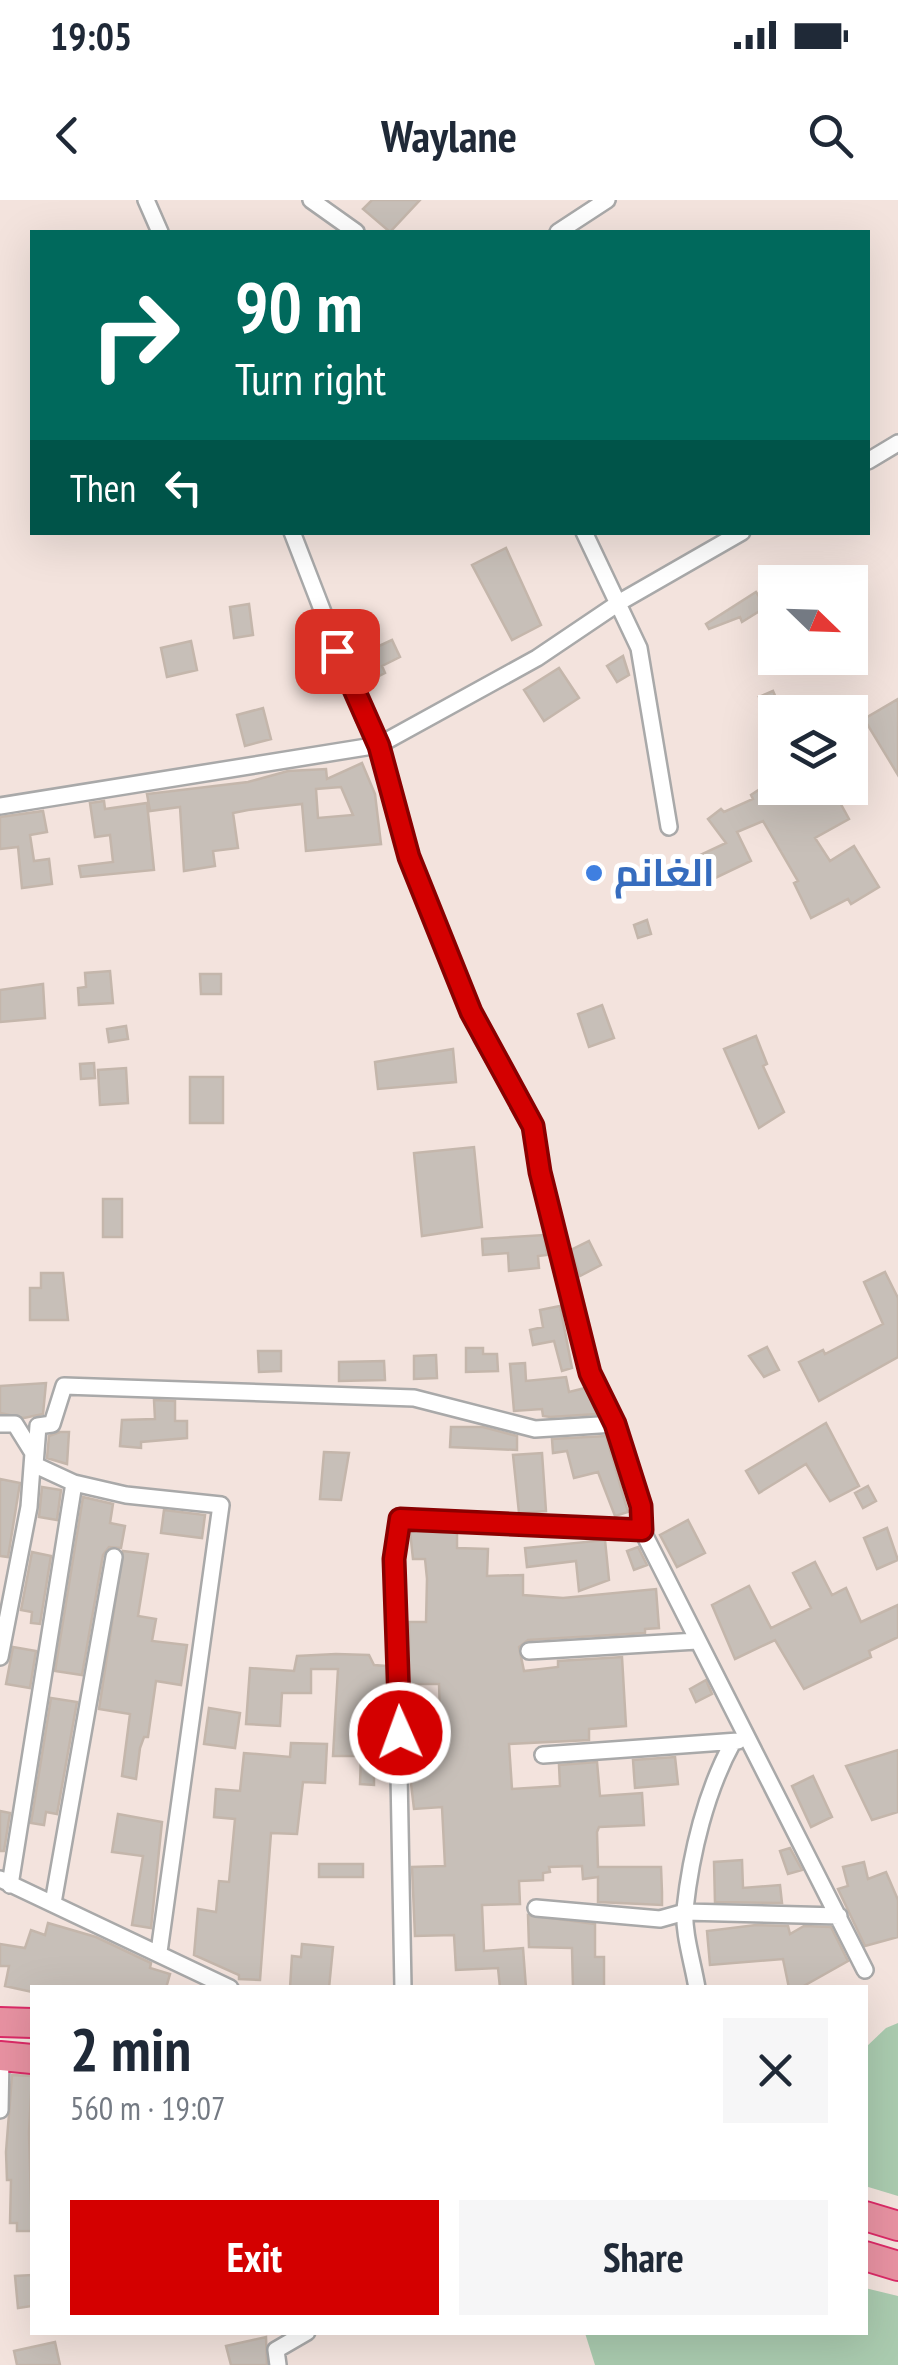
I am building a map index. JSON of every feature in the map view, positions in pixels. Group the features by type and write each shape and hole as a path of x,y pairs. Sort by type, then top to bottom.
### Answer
{"highway":[{"path":"0,2022 30,2023"},
{"path":"0,2056 30,2059"},
{"path":"868,2217 898,2226"},
{"path":"868,2257 898,2266"}],"street":[{"path":"146,200 159,230"},
{"path":"311,200 353,230"},
{"path":"561,230 607,200"},
{"path":"870,460 898,443"},
{"path":"293,535 364,718 379,746 409,857 460,986 482,1038 533,1126 540,1172 590,1373 615,1424 641,1506 642,1530 752,1740 865,1970"},
{"path":"586,535 620,602 644,670 669,827"},
{"path":"0,806 379,746 537,658 620,602 737,535"},
{"path":"159,1952 221,1505 126,1495 74,1484 36,1465 38,1426 52,1424 64,1386 414,1398 535,1428 615,1424"},
{"path":"0,1424 15,1424 33,1454 29,1507 0,1657"},
{"path":"74,1484 5,1882 224,1985"},
{"path":"403,1985 394,1559 400,1519 642,1530"},
{"path":"52,1903 114,1557"},
{"path":"528,1651 697,1641"},
{"path":"543,1755 752,1740"},
{"path":"696,1985 685,1912 717,1770 733,1742"},
{"path":"536,1908 660,1919 685,1912 840,1916"},
{"path":"0,2056 0,2110"},
{"path":"278,2365 276,2350 301,2335"}],"shaded area":[{"path":"0,200 898,200 898,2365 0,2365"}],"green space":[{"path":"898,2023 898,2196 868,2187 868,2045 886,2028"},
{"path":"868,2289 898,2296 898,2365 595,2365 586,2335 868,2335"}],"building":[{"path":"372,200 420,200 392,230 363,209"},
{"path":"506,548 541,625 512,640 472,565"},
{"path":"756,592 758,595 758,612 742,622 740,617 709,629 706,624"},
{"path":"249,604 253,635 234,638 230,607"},
{"path":"367,621 379,646 392,640 400,657 382,666 385,673 373,679 369,671 361,675 343,622"},
{"path":"191,641 197,670 167,677 161,648"},
{"path":"623,656 629,675 617,682 607,666"},
{"path":"559,668 579,698 544,721 524,690"},
{"path":"898,699 898,775 868,726 868,717"},
{"path":"263,708 271,739 245,746 237,715"},
{"path":"362,763 375,794 381,844 306,851 302,804 248,810 233,813 238,848 213,851 215,866 184,871 180,807 150,811 147,794 248,782 288,771 326,769 327,779","holes":["341,787 353,815 318,818 316,789"]},
{"path":"758,790 758,805 841,805 849,819 815,838 830,861 854,846 879,887 851,904 848,899 811,918 794,883 798,881 763,821 737,832 751,861 711,880 700,855 726,843 708,819 721,809 724,812 753,799 751,795"},
{"path":"104,801 105,809 147,803 154,870 81,877 79,866 113,862 110,835 95,837 90,803"},
{"path":"43,811 47,832 30,835 34,861 49,859 52,884 22,888 18,847 0,849 0,817"},
{"path":"647,920 651,934 638,938 634,925"},
{"path":"110,971 113,1003 79,1005 78,988 86,987 85,973"},
{"path":"200,974 221,974 221,994 201,994"},
{"path":"43,984 45,1018 0,1022 0,990"},
{"path":"602,1005 614,1038 589,1047 578,1014"},
{"path":"126,1026 128,1039 109,1042 107,1029"},
{"path":"756,1036 767,1064 763,1066 784,1112 759,1128 724,1049"},
{"path":"453,1049 456,1082 378,1089 375,1062"},
{"path":"94,1063 95,1078 81,1079 80,1064"},
{"path":"126,1068 128,1103 100,1105 98,1070"},
{"path":"190,1077 223,1077 223,1123 190,1123"},
{"path":"474,1147 482,1227 422,1236 414,1153"},
{"path":"103,1199 122,1199 122,1237 103,1237"},
{"path":"544,1235 547,1255 538,1256 539,1268 509,1271 508,1253 483,1255 482,1239"},
{"path":"589,1241 601,1265 580,1276 571,1250"},
{"path":"885,1272 898,1298 898,1357 819,1401 799,1362 823,1350 825,1354 883,1324 864,1282"},
{"path":"41,1273 63,1273 68,1320 30,1320 30,1288 41,1288"},
{"path":"560,1306 572,1368 562,1371 554,1341 533,1345 530,1330 543,1327 540,1310"},
{"path":"767,1347 779,1370 764,1377 749,1356"},
{"path":"466,1348 483,1348 483,1354 497,1354 498,1371 466,1372"},
{"path":"258,1351 281,1351 281,1371 259,1372"},
{"path":"436,1355 437,1378 414,1379 414,1356"},
{"path":"384,1361 385,1380 339,1381 339,1362"},
{"path":"525,1363 526,1381 566,1377 569,1392 585,1388 597,1414 550,1417 543,1416 542,1409 514,1411 510,1364"},
{"path":"46,1383 43,1414 24,1418 0,1413 0,1386"},
{"path":"154,1400 175,1401 175,1421 187,1421 187,1438 141,1442 141,1448 120,1446 122,1420 155,1419"},
{"path":"826,1423 859,1486 830,1501 806,1464 759,1493 746,1471"},
{"path":"451,1427 483,1427 517,1436 517,1450 450,1447"},
{"path":"69,1432 67,1464 47,1458 49,1436"},
{"path":"606,1436 628,1512 615,1516 598,1472 574,1478 567,1451 553,1453 552,1439"},
{"path":"324,1452 349,1453 341,1500 320,1499"},
{"path":"542,1453 546,1511 519,1513 513,1455"},
{"path":"0,1479 20,1483 8,1557 0,1556"},
{"path":"868,1486 876,1501 863,1508 855,1493"},
{"path":"42,1487 61,1490 57,1520 39,1517"},
{"path":"83,1497 113,1504 110,1523 125,1526 121,1548 109,1547 103,1555 82,1675 55,1671"},
{"path":"164,1510 205,1515 202,1538 161,1533"},
{"path":"688,1520 705,1553 677,1567 660,1535"},
{"path":"887,1528 898,1560 877,1569 864,1538"},
{"path":"410,1531 457,1533 457,1548 488,1549 487,1576 523,1575 523,1595 563,1598 656,1589 659,1628 645,1629 645,1633 528,1640 519,1647 524,1671 558,1667 558,1661 622,1657 626,1726 589,1729 589,1740 509,1744 512,1789 560,1786 559,1765 597,1762 600,1796 642,1793 644,1825 599,1827 598,1867 661,1867 662,1892 662,1905 598,1902 598,1877 583,1879 582,1866 549,1867 550,1872 543,1873 543,1880 519,1881 520,1904 482,1905 484,1951 523,1948 526,1985 500,1985 498,1968 456,1970 454,1935 415,1936 412,1867 445,1866 442,1807 414,1809 410,1775 410,1740 441,1740 439,1684 409,1684 409,1622 426,1622 425,1559 413,1559"},
{"path":"605,1540 609,1580 579,1591 576,1561 527,1567 525,1548"},
{"path":"638,1547 647,1565 634,1570 627,1551"},
{"path":"123,1551 148,1554 138,1616 156,1619 152,1641 187,1645 181,1685 156,1681 148,1737 144,1737 140,1748 136,1779 122,1776 130,1714 99,1709"},
{"path":"32,1552 51,1556 40,1624 31,1623 32,1612 21,1610"},
{"path":"815,1562 832,1595 846,1588 861,1622 898,1605 898,1637 869,1651 871,1657 804,1689 775,1640 735,1659 712,1605 749,1586 771,1628 811,1608 793,1573"},
{"path":"13,1647 36,1651 30,1688 6,1684"},
{"path":"369,1655 374,1665 386,1666 386,1700 370,1700 373,1746 378,1746 377,1760 388,1760 388,1774 374,1774 374,1785 360,1784 361,1756 333,1756 338,1669 311,1669 311,1693 282,1693 280,1726 246,1724 250,1668 294,1671 297,1656"},
{"path":"706,1680 712,1694 696,1702 690,1689"},
{"path":"51,1698 77,1702 57,1814 46,1812 44,1825 31,1823"},
{"path":"209,1708 240,1713 235,1748 204,1744"},
{"path":"291,1743 327,1744 325,1783 303,1782 297,1834 271,1833 260,1980 239,1979 239,1975 194,1955 198,1909 216,1912 219,1881 229,1882 235,1819 214,1817 216,1789 240,1791 244,1753 290,1757"},
{"path":"898,1750 898,1812 872,1820 846,1766"},
{"path":"675,1757 678,1784 635,1788 633,1760"},
{"path":"813,1776 832,1817 811,1827 792,1786"},
{"path":"0,1811 10,1813 4,1851 0,1851"},
{"path":"118,1814 162,1822 151,1928 132,1925 143,1856 112,1852"},
{"path":"790,1848 802,1870 788,1874 780,1851"},
{"path":"742,1860 743,1888 780,1885 782,1903 715,1902 714,1862"},
{"path":"864,1862 868,1879 886,1872 898,1900 898,1937 865,1946 838,1889 848,1886 843,1867"},
{"path":"319,1864 363,1864 363,1877 319,1877"},
{"path":"528,1915 595,1924 595,1957 604,1957 604,1985 573,1985 572,1948 529,1947"},
{"path":"48,1923 96,1937 151,1963 150,1968 170,1974 167,1985 30,1985 30,1992 5,1986 9,1966 0,1966 0,1944 25,1948 31,1930 45,1935"},
{"path":"788,1926 790,1934 804,1926 831,1927 848,1961 805,1985 788,1985 783,1959 710,1965 707,1931"},
{"path":"302,1944 333,1947 329,1985 290,1985 292,1956 301,1957"},
{"path":"12,2075 30,2076 30,2231 17,2231 17,2223 10,2223 11,2180 7,2180"},
{"path":"30,2275 30,2306 18,2308 15,2276"},
{"path":"266,2337 267,2365 231,2365 226,2346"},
{"path":"55,2342 60,2365 17,2365 14,2351"}],"place":[{"name":"الغانم","path":"594,873"}],"route":[{"path":"337,651 379,746 409,857 471,1012 533,1126 540,1172 590,1373 615,1424 641,1506 642,1530 400,1519 394,1559 400,1733"}]}
